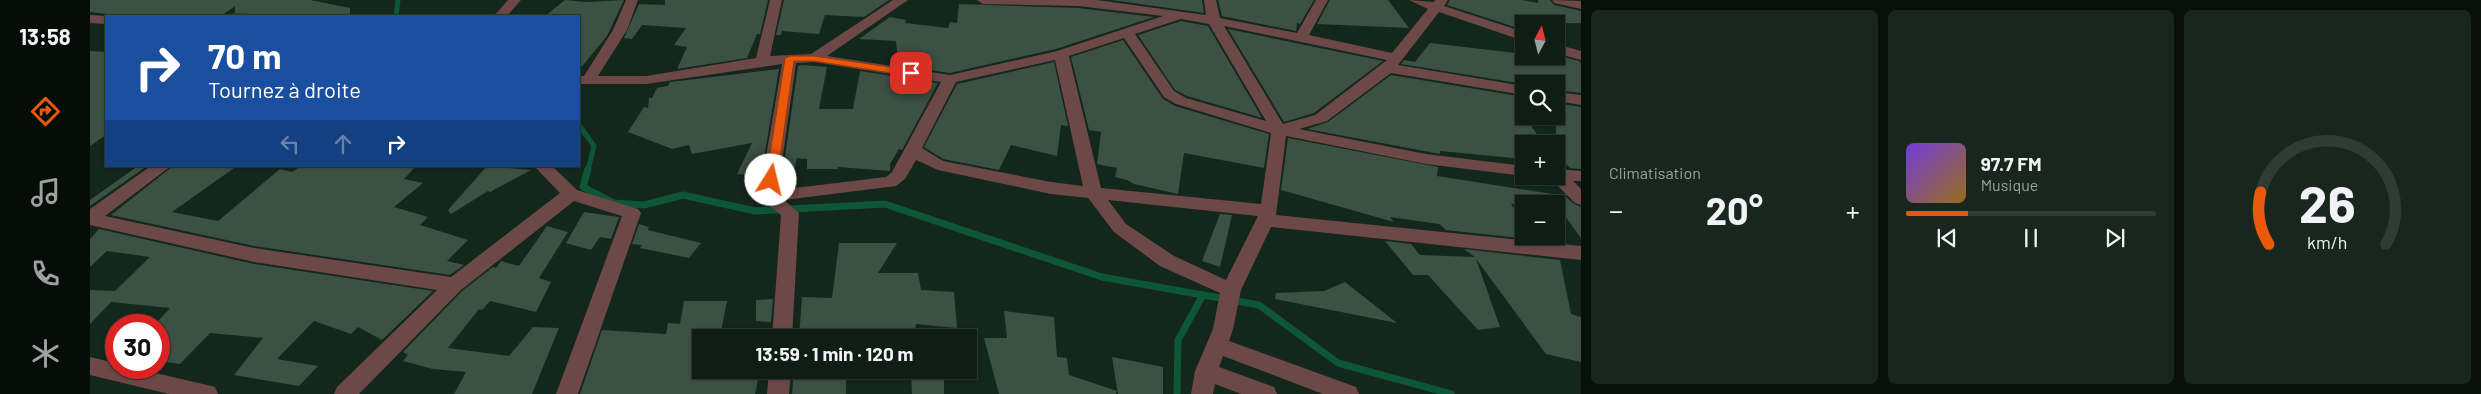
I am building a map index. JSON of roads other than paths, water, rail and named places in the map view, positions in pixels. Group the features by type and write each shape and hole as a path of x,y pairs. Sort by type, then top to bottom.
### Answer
{"street":[{"path":"501,15 515,0"},
{"path":"583,80 620,30 632,0"},
{"path":"762,61 776,0"},
{"path":"814,58 902,0"},
{"path":"983,0 1077,1 1214,20 1301,38 1391,63 1515,89"},
{"path":"1202,394 1206,371 1220,337 1231,290 1267,215 1279,130 1214,20 1210,0"},
{"path":"1301,38 1322,0"},
{"path":"1415,0 1439,3 1515,33"},
{"path":"1558,0 1581,5"},
{"path":"1279,130 1321,118 1391,63 1439,3"},
{"path":"583,80 646,80 790,58 814,58 950,79 1061,54 1179,15"},
{"path":"90,20 105,20"},
{"path":"1127,32 1169,94 1181,101 1279,130 1426,159 1515,170"},
{"path":"1565,52 1579,57"},
{"path":"1061,54 1093,192 1120,228 1167,261 1231,290"},
{"path":"768,197 790,58"},
{"path":"768,197 835,186 890,182 899,174 950,79"},
{"path":"1565,97 1581,100"},
{"path":"913,149 924,158 938,165 1051,188 1581,253"},
{"path":"90,218 162,167"},
{"path":"543,167 571,194 632,213 567,394"},
{"path":"1565,175 1581,176"},
{"path":"1565,182 1581,199"},
{"path":"345,394 454,285 571,194"},
{"path":"768,197 790,213 783,329"},
{"path":"90,218 254,254 454,285"},
{"path":"1220,337 1348,394"},
{"path":"90,366 207,394"},
{"path":"1206,371 1266,394"},
{"path":"778,394 779,379"}],"waterway":[{"path":"235,15 256,0"},
{"path":"396,15 398,0"},
{"path":"90,112 105,105"},
{"path":"580,126 594,146 588,170"},
{"path":"588,169 583,187 614,203 644,205 683,195 755,211 885,204 1102,277 1203,295"},
{"path":"1177,394 1178,340 1203,295"},
{"path":"1203,295 1259,305 1338,363 1451,394"}]}
